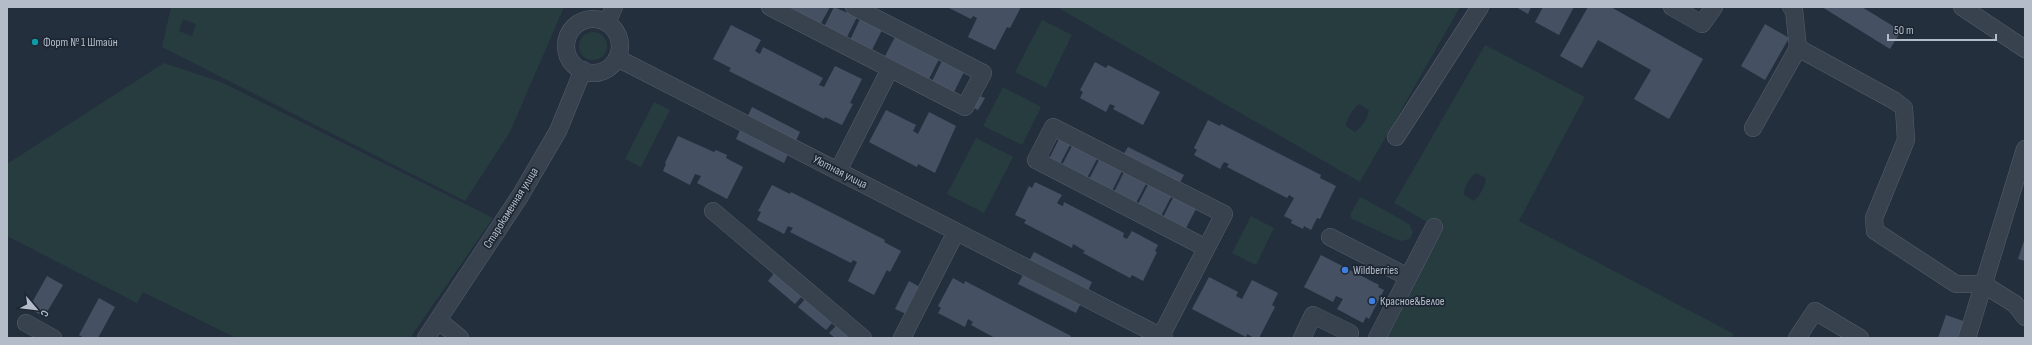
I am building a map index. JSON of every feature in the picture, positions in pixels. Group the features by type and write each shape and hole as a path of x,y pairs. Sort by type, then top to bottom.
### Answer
{"street":[{"path":"607,23 614,7"},
{"path":"770,7 965,107 983,73 854,7"},
{"path":"1396,137 1480,7"},
{"path":"1672,7 1702,24 1714,7"},
{"path":"1753,128 1798,48 1794,10 1791,7"},
{"path":"1962,7 2025,49"},
{"path":"593,19 607,23 615,31 619,40 619,51 617,58 612,64 603,70 593,72 583,70 574,64 568,56 566,46 569,35 574,27 583,21 593,19"},
{"path":"1798,48 1895,101 1904,108 1906,140 1874,218 1875,230 1956,284 1983,284 2015,304 2025,317"},
{"name":"Уютная улица","path":"617,58 1162,337"},
{"path":"838,171 890,69"},
{"name":"Старокаменная улица","path":"426,338 520,196 554,138 583,70"},
{"path":"1162,337 1224,214 1053,126 1036,160 1206,248"},
{"path":"1967,338 2025,150"},
{"path":"713,211 863,338"},
{"path":"1377,338 1434,227"},
{"path":"902,338 956,232"},
{"path":"1330,237 1408,277"},
{"path":"1797,338 1815,310 1860,338"},
{"path":"1302,338 1314,315 1350,334"},
{"path":"438,320 460,338"},
{"path":"26,323 53,338"}],"green space":[{"path":"171,7 564,7 510,132 465,201 162,47","holes":["183,19 196,24 192,36 179,31"]},
{"path":"1057,7 1460,7 1360,182","holes":["1359,104 1369,110 1364,122 1355,132 1346,126 1348,119"]},
{"path":"1042,20 1072,35 1046,88 1015,72"},
{"path":"593,32 603,36 607,46 603,56 593,60 583,56 579,46 583,36"},
{"path":"1485,45 1585,97 1519,221 1734,334 1731,338 1380,338 1438,228 1394,203","holes":["1476,173 1486,178 1482,191 1474,201 1464,195 1467,183"]},
{"path":"164,63 221,82 493,218 410,338 236,338 143,292 137,303 7,236 7,164"},
{"path":"1003,87 1041,107 1022,145 983,126"},
{"path":"654,102 670,110 641,167 625,159"},
{"path":"976,138 1013,157 984,213 947,194"},
{"path":"1361,197 1409,224 1413,232 1410,239 1400,241 1352,219 1350,215"},
{"path":"1251,216 1274,228 1256,265 1232,253"}],"building":[{"path":"784,7 830,7 820,25"},
{"path":"834,7 857,17 846,39 824,27"},
{"path":"947,7 1021,7 1010,28 1007,27 995,50 968,37 977,18 973,16 971,19"},
{"path":"1516,7 1531,7 1528,14"},
{"path":"1543,7 1574,7 1559,35 1535,22"},
{"path":"1588,7 1611,7 1703,59 1669,119 1634,99 1651,70 1598,40 1582,68 1560,56"},
{"path":"1822,7 1862,7 1901,31 1890,49"},
{"path":"860,19 882,30 871,52 850,40"},
{"path":"1765,24 1789,38 1765,80 1741,66"},
{"path":"731,25 761,40 755,51 760,54 763,47 823,78 819,85 824,87 835,66 862,79 850,103 853,104 842,125 825,117 824,119 729,71 731,68 713,59"},
{"path":"895,37 939,59 928,81 884,58"},
{"path":"942,61 964,72 953,94 931,83"},
{"path":"1095,62 1106,68 1108,65 1160,92 1143,125 1113,109 1115,106 1110,104 1106,112 1080,98 1083,92 1080,90"},
{"path":"980,96 985,98 978,110 974,108"},
{"path":"752,107 800,132 795,143 747,118"},
{"path":"886,110 916,125 913,131 918,134 929,112 956,126 935,173 918,164 917,167 869,142"},
{"path":"1208,120 1220,126 1221,124 1321,175 1320,178 1336,186 1320,219 1317,218 1311,230 1304,226 1303,229 1291,223 1292,220 1284,216 1294,198 1289,195 1287,198 1227,167 1229,164 1224,162 1220,169 1194,155 1197,150 1194,148"},
{"path":"741,128 789,152 784,163 736,139"},
{"path":"678,136 714,152 716,150 727,155 726,158 743,167 727,199 697,183 701,176 695,174 690,185 663,171 666,164 665,163"},
{"path":"1060,137 1071,143 1059,166 1048,161"},
{"path":"1073,144 1098,157 1086,180 1061,167"},
{"path":"1128,147 1184,175 1178,186 1122,157"},
{"path":"1100,158 1123,169 1111,193 1088,181"},
{"path":"1125,170 1147,182 1135,205 1113,194"},
{"path":"1035,182 1062,195 1057,203 1060,205 1063,206 1064,202 1124,233 1123,237 1127,239 1132,231 1158,245 1155,251 1157,252 1143,281 1132,275 1130,278 1083,253 1085,251 1073,244 1072,248 1024,223 1026,220 1015,215 1029,186 1032,188"},
{"path":"1149,183 1172,195 1160,218 1137,206"},
{"path":"772,185 790,194 791,192 885,240 884,242 901,251 890,272 887,270 874,295 848,281 857,262 853,260 851,263 790,232 793,228 788,226 784,234 757,220 761,212 758,211"},
{"path":"1174,196 1197,207 1185,230 1162,219"},
{"path":"2025,238 2025,261 2018,259"},
{"path":"1034,252 1092,282 1087,293 1028,263"},
{"path":"1321,255 1379,285 1378,287 1384,290 1369,319 1366,317 1363,323 1337,309 1343,299 1336,296 1333,302 1304,287"},
{"path":"775,272 803,295 795,304 768,281"},
{"path":"1024,273 1081,303 1076,313 1018,284"},
{"path":"47,276 63,285 44,317 29,308"},
{"path":"1209,277 1238,292 1236,296 1242,299 1252,280 1278,293 1272,305 1275,307 1259,338 1254,338 1247,334 1246,337 1192,309"},
{"path":"953,278 964,284 965,281 1071,336 1070,338 995,338 971,325 973,322 968,319 965,327 938,313 941,308 938,306"},
{"path":"909,281 920,287 906,314 895,309"},
{"path":"99,298 115,307 98,338 84,338 79,335"},
{"path":"806,298 833,322 826,330 798,307"},
{"path":"1946,315 1969,323 1964,338 1938,338"},
{"path":"837,325 853,338 835,338 829,333"}],"place":[{"name":"Форт № 1 Штайн","path":"35,42"},
{"name":"Wildberries","path":"1345,270"},
{"name":"Красное&Белое","path":"1372,301"}]}
